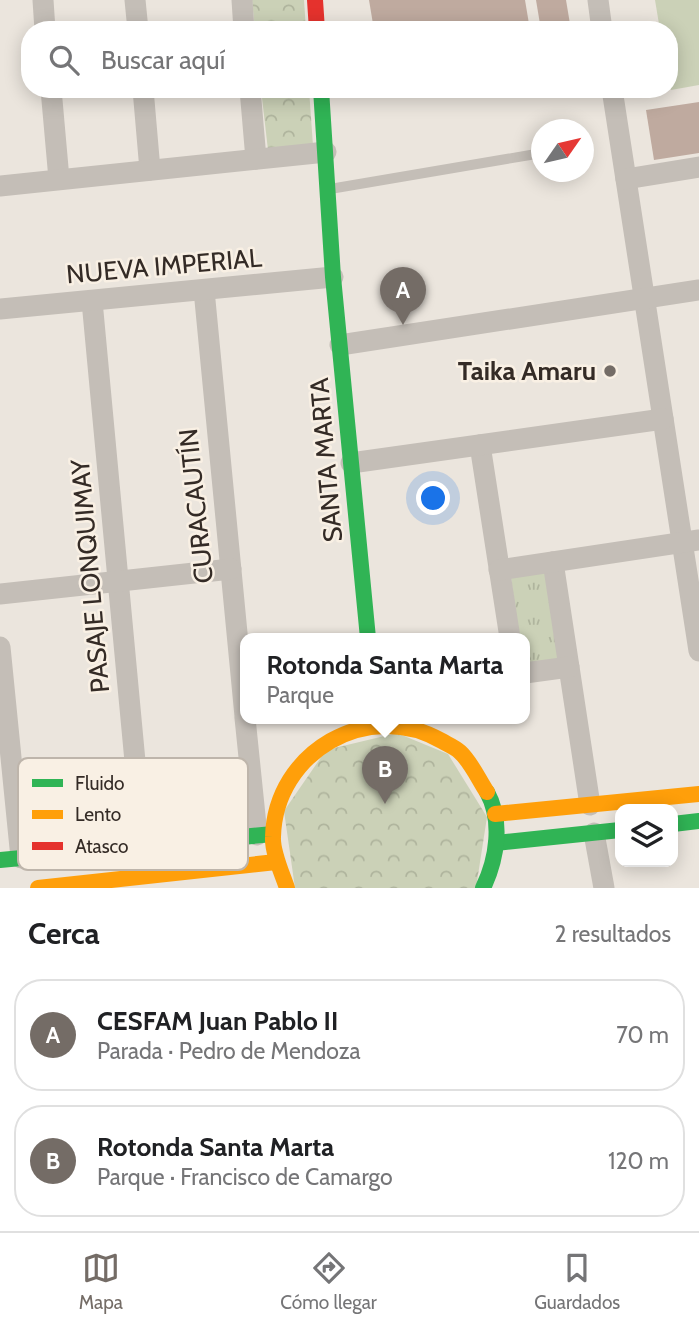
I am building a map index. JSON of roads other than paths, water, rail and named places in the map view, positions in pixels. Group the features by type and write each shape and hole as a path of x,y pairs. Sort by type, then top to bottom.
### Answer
{"street":[{"path":"43,0 44,21"},
{"path":"135,0 137,21"},
{"path":"242,0 243,21"},
{"path":"315,0 316,21"},
{"path":"598,0 602,21"},
{"path":"52,98 59,180"},
{"path":"144,98 149,170"},
{"path":"251,98 256,159"},
{"name":"SANTA MARTA","path":"322,98 334,277 368,633"},
{"path":"613,98 663,419 691,541 699,651"},
{"path":"0,186 326,152"},
{"path":"626,179 699,167"},
{"name":"NUEVA IMPERIAL","path":"0,309 334,277"},
{"name":"CURACAUTÍN","path":"204,290 240,664"},
{"path":"340,345 699,290"},
{"name":"PASAJE LONQUIMAY","path":"92,300 136,758"},
{"path":"351,463 663,419"},
{"path":"480,445 509,633"},
{"path":"499,570 691,541"},
{"path":"553,562 590,805"},
{"path":"0,594 231,569"},
{"path":"0,647 10,859"},
{"path":"530,672 569,667"},
{"name":"CURACAUTÍN","path":"246,724 265,835"},
{"path":"287,888 265,835 281,793 297,767 318,745 358,724"},
{"path":"401,724 424,730 452,746 475,769 495,814 494,862 483,888"},
{"path":"495,814 699,794"},
{"path":"678,823 699,821"},
{"path":"496,843 615,831"},
{"path":"594,833 604,888"},
{"path":"248,837 265,835"},
{"path":"248,868 276,862"},
{"path":"38,888 195,880 240,870"}],"lane":[{"path":"329,190 531,155"}],"place":[{"name":"CESFAM Juan Pablo II","path":"403,325"},
{"name":"Taika Amaru","path":"610,371"},
{"name":"Rotonda Santa Marta","path":"385,804"}]}
